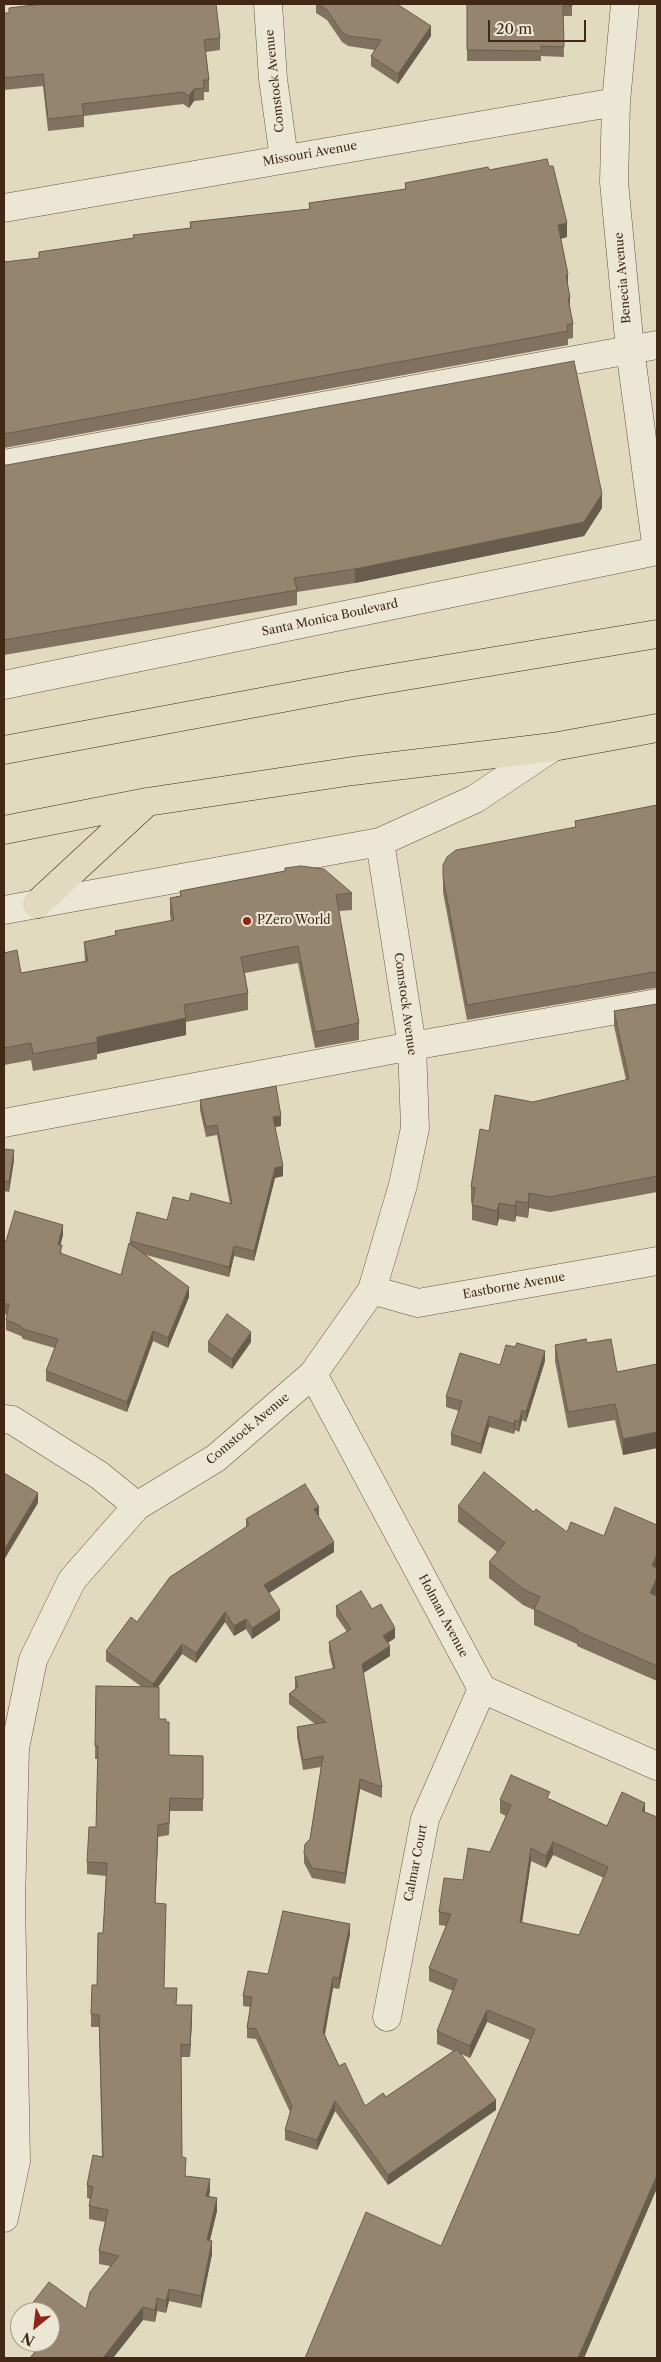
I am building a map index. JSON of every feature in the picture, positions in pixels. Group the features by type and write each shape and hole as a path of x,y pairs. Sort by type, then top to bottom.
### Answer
{"main road":[{"path":"4,750 362,683 657,634"},
{"path":"4,830 147,802 353,772 552,747 657,728"},
{"path":"36,904 147,802"}],"street":[{"name":"Comstock Avenue","path":"268,4 272,78 284,158"},
{"name":"Benecia Avenue","path":"625,4 616,102 614,182 630,350 657,551"},
{"name":"Missouri Avenue","path":"4,208 616,102"},
{"path":"4,464 657,345"},
{"name":"Santa Monica Boulevard","path":"4,685 657,551"},
{"path":"4,910 380,842 475,799 552,747"},
{"name":"Comstock Avenue","path":"4,2218 16,2161 11,1902 16,1748 33,1660 72,1580 137,1506 216,1458 313,1374 372,1290 403,1185 415,1128 412,1046 380,842"},
{"path":"4,1123 412,1046 657,1003"},
{"name":"Eastborne Avenue","path":"372,1290 418,1303 657,1261"},
{"name":"Holman Avenue","path":"313,1374 482,1689"},
{"path":"4,1418 12,1420 99,1475 137,1506"},
{"path":"482,1689 657,1766"},
{"name":"Calmar Court","path":"387,2017 425,1819 482,1689"}],"building":[{"path":"42,4 216,4 220,38 204,40 209,80 203,80 204,88 194,89 189,96 183,92 82,104 84,115 48,119 43,74 4,78 4,13 9,13 9,8"},
{"path":"318,4 397,4 431,26 398,74 371,56 381,40 348,36 342,32 327,10"},
{"path":"467,4 572,4 572,6 563,6 564,47 541,46 541,51 467,50"},
{"path":"547,159 549,166 553,166 567,223 558,225 568,274 566,275 570,298 568,298 573,324 567,325 568,331 4,434 4,262 39,258 39,252 134,238 133,235 191,228 190,222 310,209 309,203 406,189 405,183 488,167 489,170"},
{"path":"574,361 602,494 584,522 355,569 294,578 297,590 4,640 4,465"},
{"path":"657,805 657,973 467,1005 443,877 443,865 447,857 456,850 576,827 575,821"},
{"path":"301,866 324,869 352,893 336,895 359,1023 315,1032 298,946 241,957 248,993 184,1005 186,1018 97,1037 97,1042 33,1054 31,1043 4,1048 4,953 17,950 21,973 88,961 84,942 116,935 115,931 174,920 170,898 181,896 180,891 285,871 285,868"},
{"path":"657,1004 657,1176 550,1197 529,1193 528,1203 516,1201 515,1206 499,1203 497,1211 472,1205 475,1188 471,1187 480,1129 489,1131 495,1095 533,1102 629,1079 614,1011"},
{"path":"276,1086 281,1116 273,1117 283,1166 275,1168 254,1251 234,1246 229,1267 130,1241 137,1212 167,1220 173,1197 189,1201 191,1193 232,1204 217,1125 206,1127 200,1100"},
{"path":"4,1149 14,1150 9,1182 4,1181"},
{"path":"15,1211 63,1225 58,1245 62,1245 60,1253 121,1275 129,1243 189,1287 168,1338 153,1331 127,1402 46,1371 58,1339 23,1329 21,1326 6,1320 9,1304 4,1304 4,1240 6,1241"},
{"path":"227,1314 251,1332 232,1359 208,1342"},
{"path":"586,1339 587,1343 611,1339 617,1372 657,1364 657,1432 623,1439 615,1404 568,1412 555,1345"},
{"path":"517,1343 545,1351 526,1412 522,1410 519,1422 515,1420 514,1424 489,1416 481,1444 451,1434 462,1401 446,1397 460,1353 500,1365 506,1345 515,1347"},
{"path":"484,1472 534,1512 536,1509 567,1532 571,1522 604,1536 615,1507 657,1525 657,1554 652,1566 657,1568 657,1577 650,1593 657,1596 657,1666 577,1631 577,1629 534,1609 540,1597 523,1589 489,1562 505,1543 458,1506"},
{"path":"4,1473 38,1493 4,1550"},
{"path":"305,1484 319,1507 314,1509 334,1542 264,1585 280,1610 252,1628 246,1619 234,1626 225,1612 196,1653 182,1644 153,1684 106,1651 131,1617 137,1622 170,1577 249,1525 246,1519"},
{"path":"361,1591 372,1609 381,1604 395,1628 383,1636 390,1646 362,1664 382,1787 360,1779 345,1873 312,1868 304,1853 305,1844 310,1839 323,1756 303,1760 297,1727 326,1722 289,1694 298,1687 295,1677 335,1668 329,1642 351,1629 336,1606"},
{"path":"96,1686 159,1687 159,1719 166,1719 166,1722 169,1722 169,1755 203,1756 203,1799 170,1798 169,1823 158,1825 155,1903 166,1904 164,1988 177,1988 176,2005 192,2005 190,2045 181,2044 182,2157 186,2158 185,2176 210,2179 206,2196 217,2198 207,2240 212,2241 201,2296 169,2289 166,2301 157,2298 155,2310 143,2307 103,2358 30,2358 35,2352 60,2352 60,2302 33,2302 49,2282 86,2309 90,2292 119,2256 99,2251 108,2210 89,2206 93,2187 87,2185 93,2155 103,2157 99,2015 91,2014 92,1985 97,1985 98,1933 103,1933 107,1863 87,1862 89,1827 96,1827 98,1746 95,1746"},
{"path":"511,1775 550,1792 547,1798 607,1826 622,1792 645,1803 642,1811 657,1817 657,2175 578,2358 305,2358 366,2212 441,2246 535,2029 487,2010 470,2046 437,2031 457,1980 429,1968 451,1914 439,1912 444,1878 463,1880 468,1848 490,1852 511,1805 500,1800","holes":["553,1842 608,1867 579,1935 520,1922 531,1848 546,1856"]},
{"path":"283,1911 350,1924 339,1978 333,1977 323,2032 339,2066 345,2063 365,2106 383,2093 386,2097 457,2049 496,2100 388,2175 335,2101 317,2140 285,2130 292,2106 256,2029 247,2028 252,1997 243,1996 248,1971 268,1974"}],"place":[{"name":"PZero World","path":"247,921"}]}
